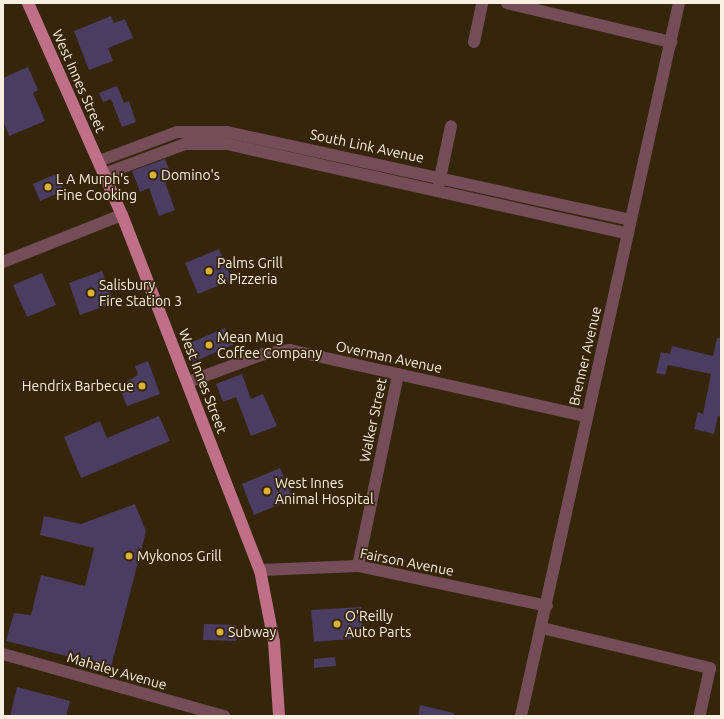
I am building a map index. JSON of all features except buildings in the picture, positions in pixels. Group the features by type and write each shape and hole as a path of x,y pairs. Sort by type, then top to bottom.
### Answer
{"main road":[{"name":"West Innes Street","path":"28,3 122,215 260,570 274,642 279,716"}],"street":[{"path":"474,42 482,3"},
{"path":"507,3 671,42"},
{"name":"Brenner Avenue","path":"521,716 547,606 586,416 680,3"},
{"path":"437,192 451,126"},
{"name":"South Link Avenue","path":"99,161 177,132 208,130 441,176 631,220"},
{"name":"South Link Avenue","path":"104,174 160,150 205,142 628,234"},
{"path":"3,262 122,215"},
{"name":"Overman Avenue","path":"188,382 264,354 290,350 586,416"},
{"name":"Walker Street","path":"358,566 398,374"},
{"name":"Fairson Avenue","path":"260,570 358,566 547,606"},
{"path":"542,628 710,668 700,714"},
{"name":"Mahaley Avenue","path":"3,654 224,716"}],"place":[{"name":"Domino's","path":"153,175"},
{"name":"L A Murph's Fine Cooking","path":"48,187"},
{"name":"Palms Grill & Pizzeria","path":"209,271"},
{"name":"Salisbury Fire Station 3","path":"91,293"},
{"name":"Mean Mug Coffee Company","path":"209,345"},
{"name":"Hendrix Barbecue","path":"142,386"},
{"name":"West Innes Animal Hospital","path":"267,491"},
{"name":"Mykonos Grill","path":"129,556"},
{"name":"O'Reilly Auto Parts","path":"337,624"},
{"name":"Subway","path":"220,632"}]}
